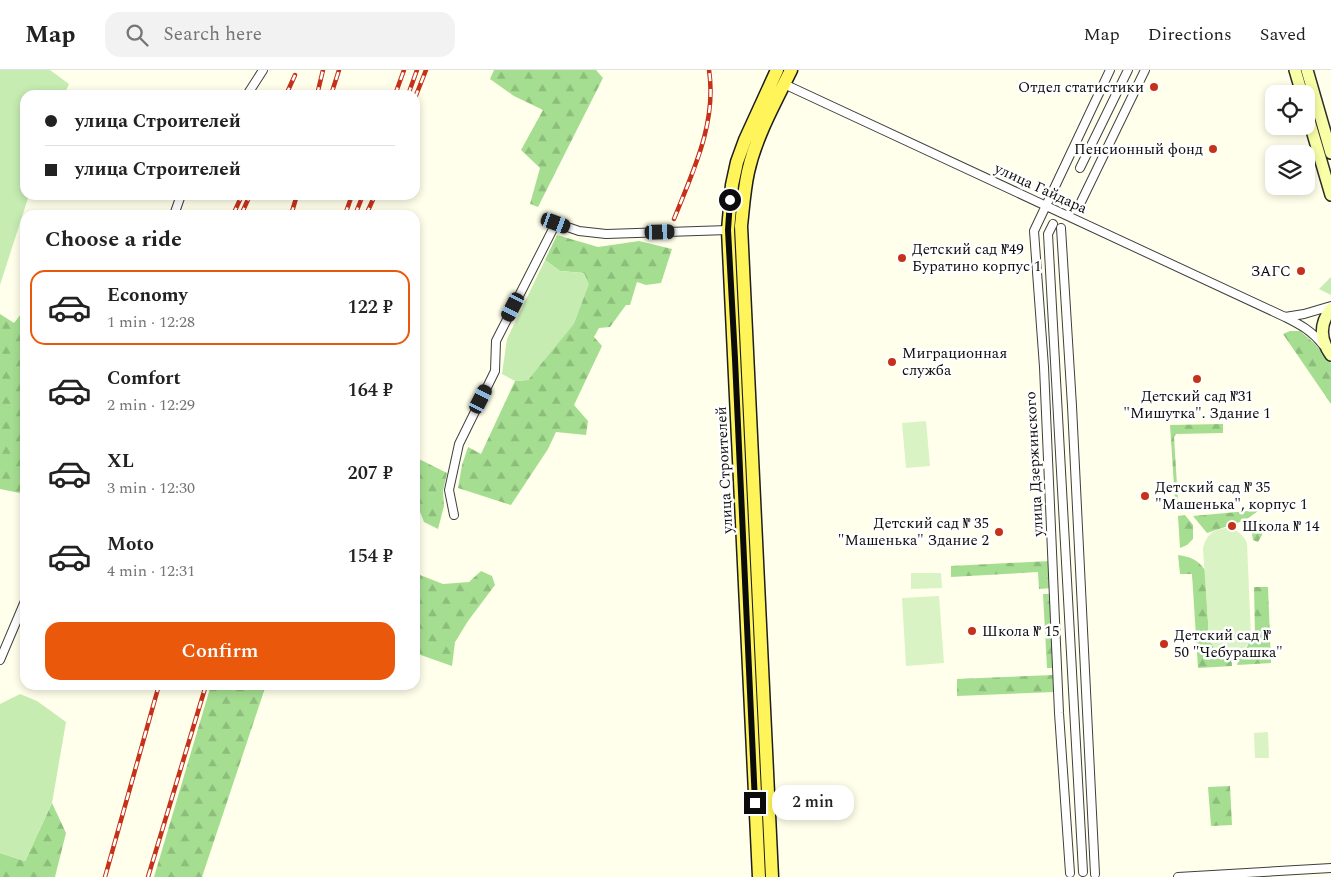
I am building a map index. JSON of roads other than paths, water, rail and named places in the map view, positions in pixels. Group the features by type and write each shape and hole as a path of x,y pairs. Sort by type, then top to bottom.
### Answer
{"main road":[{"name":"улица Строителей","path":"772,877 741,226 744,189 753,154 767,119 791,70"},
{"name":"улица Строителей","path":"759,877 728,230 732,185 737,162 775,74"},
{"path":"775,74 784,84"},
{"path":"735,370 748,371"},
{"path":"745,575 758,575"}],"street":[{"path":"250,90 263,70"},
{"name":"улица Дзержинского","path":"1070,873 1059,713 1044,367 1034,232 1110,70"},
{"path":"1080,168 1128,70"},
{"path":"1081,202 1145,70"},
{"path":"1295,70 1299,85"},
{"path":"1307,70 1308,85"},
{"name":"улица Гайдара","path":"784,84 1298,323 1313,333 1330,354"},
{"path":"1315,123 1328,156 1331,195"},
{"path":"454,516 449,490 458,444 495,370 496,340 556,223 578,231 606,234 728,230"},
{"name":"улица Дзержинского","path":"1053,224 1048,234 1083,872"},
{"path":"1061,228 1075,456 1095,874"},
{"path":"1285,317 1331,308"},
{"path":"1330,354 1324,343 1322,328 1331,308"},
{"path":"0,660 20,613"},
{"path":"1178,877 1331,868"}],"railway":[{"path":"318,90 323,70"},
{"path":"333,90 339,70"},
{"path":"397,90 404,70"},
{"path":"410,90 417,70"},
{"path":"418,90 426,70"},
{"path":"674,219 702,146 710,109 709,70"},
{"path":"288,90 295,75"},
{"path":"235,210 240,200"},
{"path":"243,210 248,200"},
{"path":"292,210 296,200"},
{"path":"347,210 350,200"},
{"path":"357,210 361,200"},
{"path":"368,210 373,200"},
{"path":"105,877 158,690"},
{"path":"148,877 204,690"}],"place":[{"name":"Отдел статистики","path":"1154,87"},
{"name":"Пенсионный фонд","path":"1213,149"},
{"name":"Детский сад №49 Буратино корпус 1","path":"902,258"},
{"name":"ЗАГС","path":"1301,271"},
{"name":"Миграционная служба","path":"892,362"},
{"name":"Детский сад №31 \"Мишутка\". Здание 1","path":"1197,379"},
{"name":"Детский сад № 35 \"Машенька\", корпус 1","path":"1145,496"},
{"name":"Школа № 14","path":"1232,526"},
{"name":"Детский сад № 35 \"Машенька\" Здание 2","path":"999,532"},
{"name":"Школа № 15","path":"972,631"},
{"name":"Детский сад № 50 \"Чебурашка\"","path":"1164,644"}]}
